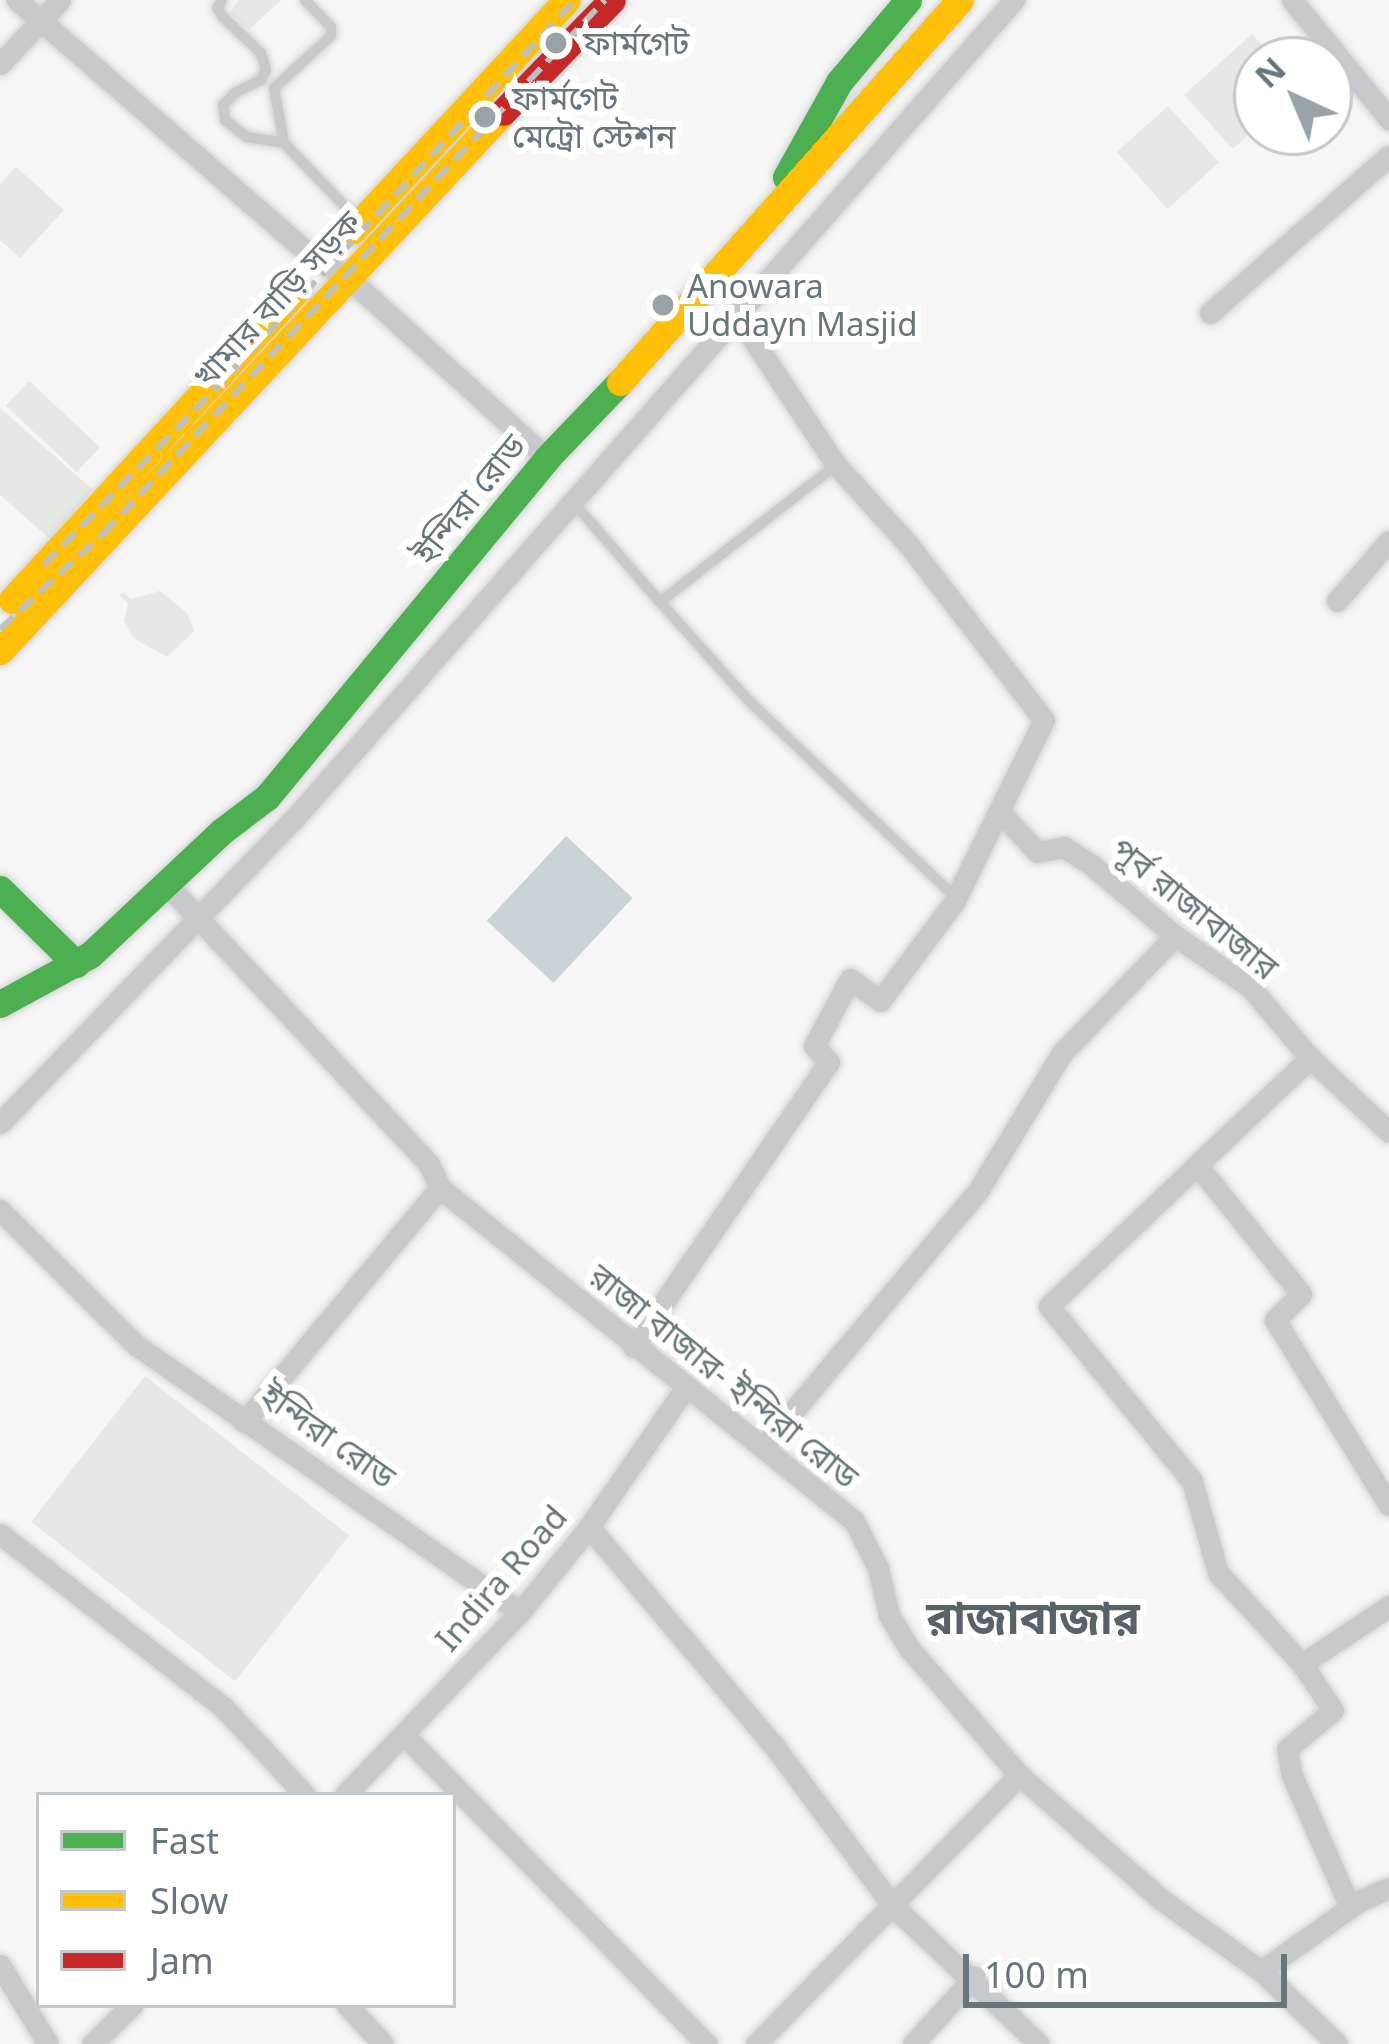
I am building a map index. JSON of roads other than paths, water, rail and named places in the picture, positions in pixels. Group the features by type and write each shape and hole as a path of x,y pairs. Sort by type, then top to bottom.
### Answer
{"highway":[{"path":"370,231 567,0"},
{"name":"খামার বাড়ি সড়ক","path":"0,651 370,231 613,0"},
{"path":"768,219 796,153 839,82 908,0"},
{"name":"ইন্দিরা রোড","path":"0,1004 76,964 169,886 222,831 267,797 547,458 768,219 960,0"},
{"path":"0,613 335,269"},
{"path":"0,889 76,964"}],"street":[{"path":"16,0 335,269 547,458"},
{"path":"0,64 60,0"},
{"path":"0,1123 197,922 738,317 1014,0"},
{"path":"1292,0 1312,31 1389,119"},
{"path":"1210,313 1389,157"},
{"path":"633,1347 829,1061 814,1046 850,979 880,1001 956,898 1044,720 908,544 836,465 738,317"},
{"path":"1337,601 1389,541"},
{"name":"পূর্ব রাজাবাজার","path":"1001,813 1037,852 1064,847 1123,887 1175,936 1250,986 1310,1058 1389,1132"},
{"name":"রাজা বাজার- ইন্দিরা রোড","path":"169,886 197,922 429,1163 440,1188 854,1521 878,1568 889,1616 909,1648 1019,1775 1130,1874 1261,1971 1337,2044"},
{"path":"763,1447 978,1191 1061,1053 1175,936"},
{"path":"1310,1058 1049,1306 1192,1481 1218,1573 1302,1664 1333,1710 1292,1740 1287,1749 1291,1773 1350,1907"},
{"path":"1197,1165 1301,1294 1275,1319 1389,1505"},
{"path":"244,1422 440,1188"},
{"name":"ইন্দিরা রোড","path":"0,1210 136,1345 520,1612"},
{"name":"Indira Road","path":"348,1792 520,1612 589,1527 686,1387"},
{"path":"589,1527 774,1746 892,1905 974,1977 1039,2044"},
{"path":"0,1534 224,1708 301,1792"},
{"path":"1302,1664 1389,1606"},
{"path":"404,1736 707,2044"},
{"path":"757,2044 1019,1775"},
{"path":"1261,1971 1350,1907 1389,1888"},
{"path":"0,1966 48,2044"},
{"path":"914,2044 974,1977"},
{"path":"92,2044 129,2008"},
{"path":"350,2008 383,2044"}],"lane":[{"path":"222,0 217,8 261,53 266,70 261,80 236,92 223,105 225,120 247,137 284,143"},
{"path":"305,0 331,27 331,36 274,88 284,143 370,231"},
{"path":"660,602 836,465"},
{"path":"573,502 748,700 956,898"}],"railway":[{"path":"44,565 230,374 575,0"},
{"path":"0,629 103,534 605,0"}],"place":[{"name":"ফার্মগেট","path":"556,43"},
{"name":"ফার্মগেট মেট্রো স্টেশন","path":"485,117"},
{"name":"Anowara Uddayn Masjid","path":"663,305"}],"district":[{"name":"রাজাবাজার","path":"1033,1617"}]}
